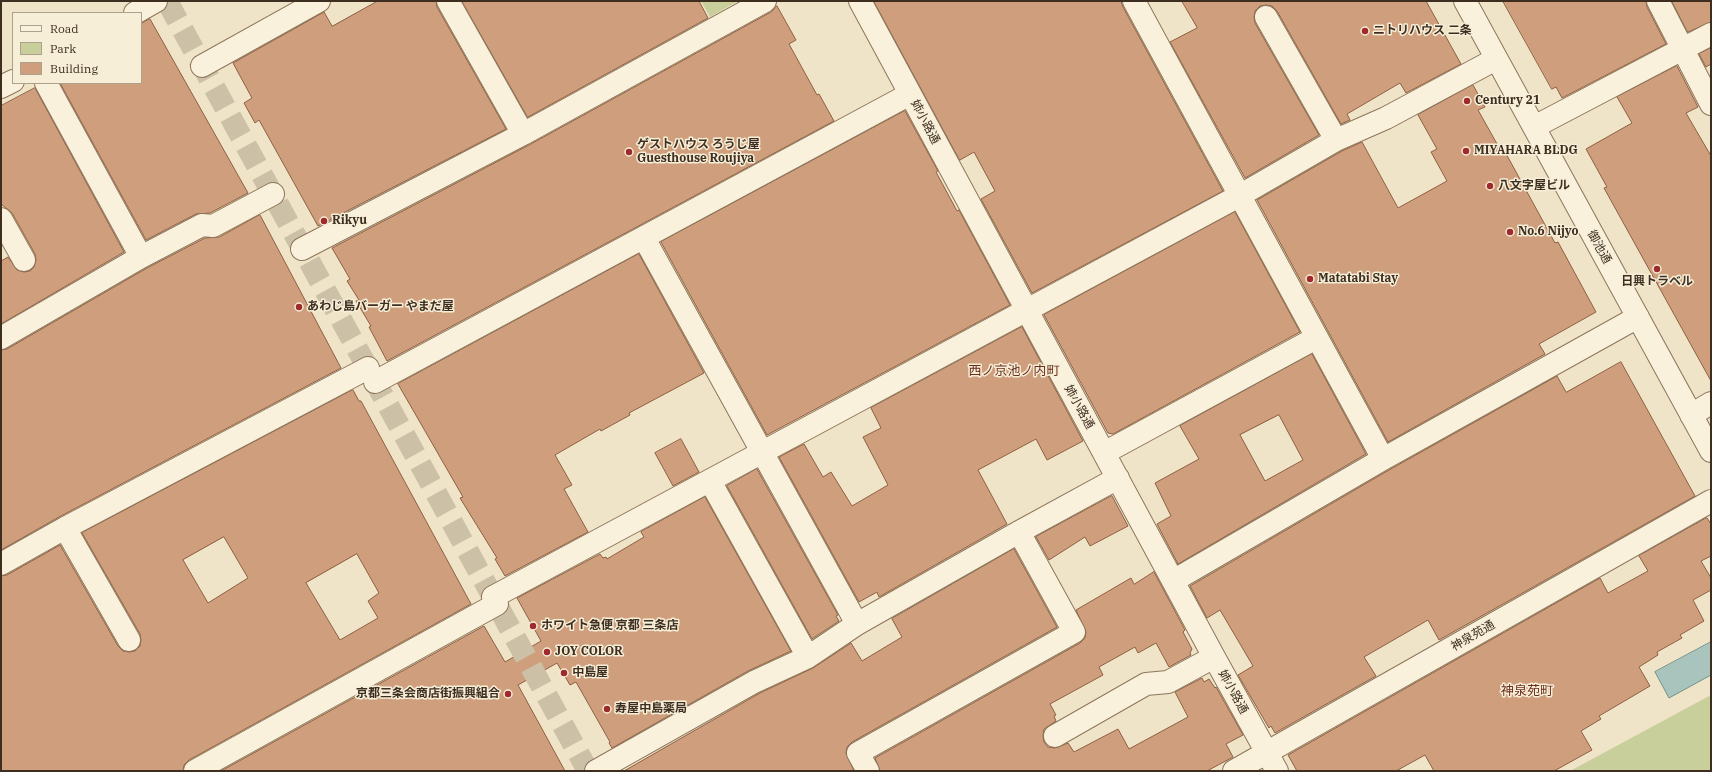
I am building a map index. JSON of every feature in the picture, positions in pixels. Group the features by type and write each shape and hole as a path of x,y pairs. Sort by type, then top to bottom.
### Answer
{"street":[{"path":"137,12 156,1"},
{"path":"202,66 319,1"},
{"path":"448,1 523,134"},
{"path":"302,249 523,134 765,1"},
{"name":"姉小路通","path":"860,1 1214,658 1272,762"},
{"path":"1134,1 1383,459"},
{"name":"御池通","path":"1465,1 1711,451"},
{"path":"1658,1 1711,104"},
{"path":"1266,17 1336,140"},
{"path":"1534,127 1711,34"},
{"path":"195,771 495,600 710,481 1240,196 1336,140 1386,118 1496,59"},
{"path":"1,87 12,82"},
{"path":"47,84 141,257"},
{"path":"1,564 65,528 644,238 910,94"},
{"path":"1,338 141,257 202,225 213,226 273,194"},
{"path":"1,219 24,260"},
{"path":"644,238 857,624"},
{"path":"1173,581 1383,459 1638,317"},
{"path":"1104,453 1316,338"},
{"path":"1691,414 1711,404"},
{"path":"596,771 754,682 808,657 857,624 1019,532 1118,478"},
{"path":"710,481 808,657"},
{"name":"神泉苑通","path":"1234,771 1272,762 1711,500"},
{"path":"65,528 129,640"},
{"path":"868,771 858,753 1074,632 1019,532"},
{"path":"1055,736 1146,684 1168,682 1214,658"}],"green space":[{"path":"701,1 738,1 710,17"},
{"path":"1711,695 1711,771 1570,771"}],"water":[{"path":"1711,642 1711,675 1669,698 1655,672"}],"building":[{"path":"378,1 436,1 437,7 506,129 318,226 259,120 255,123 244,103 252,98 233,63 324,12 332,26"},
{"path":"462,1 699,1 708,18 528,117"},
{"path":"874,1 1121,1 1223,191 1032,293 981,199 995,191 974,152 960,160"},
{"path":"1182,1 1426,1 1461,64 1406,93 1400,83 1347,114 1350,120 1341,124 1277,11 1272,6 1260,6 1255,11 1255,23 1319,135 1245,178 1170,42 1197,28"},
{"path":"1503,1 1646,1 1647,7 1666,44 1562,98 1556,87 1552,89"},
{"path":"1672,1 1711,1 1711,22 1688,32"},
{"path":"777,6 796,40 789,44 817,95 819,94 834,121 387,361 369,327 371,326 356,301 359,300 347,281 350,279 332,248 529,145 771,12"},
{"path":"150,19 248,193 210,213 196,214 146,240 61,84 142,84 142,23"},
{"path":"1711,48 1711,64 1706,67 1699,54"},
{"path":"1677,66 1698,107 1686,113 1711,156 1711,381 1604,188 1607,187 1586,149 1632,123 1617,97"},
{"path":"1473,85 1485,107 1478,110 1501,151 1504,150 1555,243 1558,242 1596,312 1539,344 1545,354 1388,442 1257,200 1342,151 1362,142 1398,208 1447,181 1431,152 1437,149 1418,115"},
{"path":"35,88 124,252 1,324 1,261 8,257 17,270 24,272 30,271 34,267 36,260 35,254 12,213 1,204 1,106"},
{"path":"905,111 938,171 936,172 957,211 959,210 1010,305 767,435 661,242"},
{"path":"1235,212 1300,332 1113,434 1108,433 1044,315"},
{"path":"260,215 341,368 59,517 1,550 1,350 7,349 147,268 205,238 219,237"},
{"path":"639,254 704,373 555,455 572,485 564,489 588,532 505,576 495,559 497,558 460,498 463,497 398,384"},
{"path":"1022,327 1083,441 1047,460 1036,439 978,470 1007,524 879,597 877,592 859,602 779,457 804,444 823,477 831,472 852,506 888,485 863,437 881,428 871,408"},
{"path":"1312,354 1366,454 1178,564 1157,524 1171,516 1155,483 1199,459 1180,426","holes":["1279,415 1303,460 1265,481 1240,435"]},
{"path":"1621,362 1695,496 1439,640 1428,620 1364,657 1376,676 1275,733 1271,726 1269,728 1238,675 1253,666 1220,610 1207,618 1190,586 1389,470 1557,376 1566,392"},
{"path":"353,390 359,401 361,401 471,604 189,760 184,765 183,771 1,771 1,576 7,575 60,545 118,646 123,651 129,652 135,651 140,646 140,634 82,533","holes":["224,537 248,578 208,603 183,560","357,554 379,593 368,601 378,618 340,640 306,583"]},
{"path":"681,439 699,472 673,486 655,453"},
{"path":"757,469 838,615 836,616 839,621 812,639 727,486"},
{"path":"1112,496 1128,526 1090,546 1085,537 1049,560 1036,537"},
{"path":"705,497 791,651 748,671 612,748 576,682 570,685 557,663 518,685 565,771 221,771 484,626 505,662 541,641 517,598 600,554 603,558 606,557 607,559 644,537 641,532"},
{"path":"1707,518 1711,524 1711,556 1701,561 1711,578 1711,590 1693,600 1704,621 1680,635 1682,638 1657,652 1658,655 1639,667 1650,686 1599,716 1601,719 1581,731 1592,750 1554,771 1434,771 1425,755 1396,771 1297,771 1288,755 1600,578 1608,593 1648,571 1639,556"},
{"path":"1014,549 1057,627 852,742 847,747 846,753 854,771 624,771 760,693 813,668 851,643 862,661 902,637 892,619"},
{"path":"1154,572 1185,630 1183,632 1192,649 1190,653 1191,655 1169,667 1156,643 1138,653 1135,647 1099,667 1103,675 1050,704 1056,715 1054,716 1056,721 1044,729 1044,742 1048,747 1055,748 1068,743 1074,752 1118,729 1129,749 1188,717 1175,692 1202,678 1204,682 1209,679 1215,688 1216,687 1243,735 1226,744 1233,757 1207,771 880,771 875,758 1080,643 1085,638 1086,632 1076,610 1131,578 1134,584"}],"tunnel":[{"path":"167,1 588,771"}],"place":[{"name":"ニトリハウス 二条","path":"1365,31"},
{"name":"Century 21","path":"1467,101"},
{"name":"MIYAHARA BLDG","path":"1466,151"},
{"name":"ゲストハウス ろうじ屋 Guesthouse Roujiya","path":"629,152"},
{"name":"八文字屋ビル","path":"1490,186"},
{"name":"Rikyu","path":"324,221"},
{"name":"No.6 Nijyo","path":"1510,232"},
{"name":"日興トラベル","path":"1657,269"},
{"name":"Matatabi Stay","path":"1310,279"},
{"name":"あわじ島バーガー やまだ屋","path":"299,307"},
{"name":"ホワイト急便 京都 三条店","path":"533,626"},
{"name":"JOY COLOR","path":"547,652"},
{"name":"中島屋","path":"564,673"},
{"name":"京都三条会商店街振興組合","path":"508,694"},
{"name":"寿屋中島薬局","path":"607,709"}],"district":[{"name":"西ノ京池ノ内町","path":"1014,371"},
{"name":"神泉苑町","path":"1527,691"}]}
